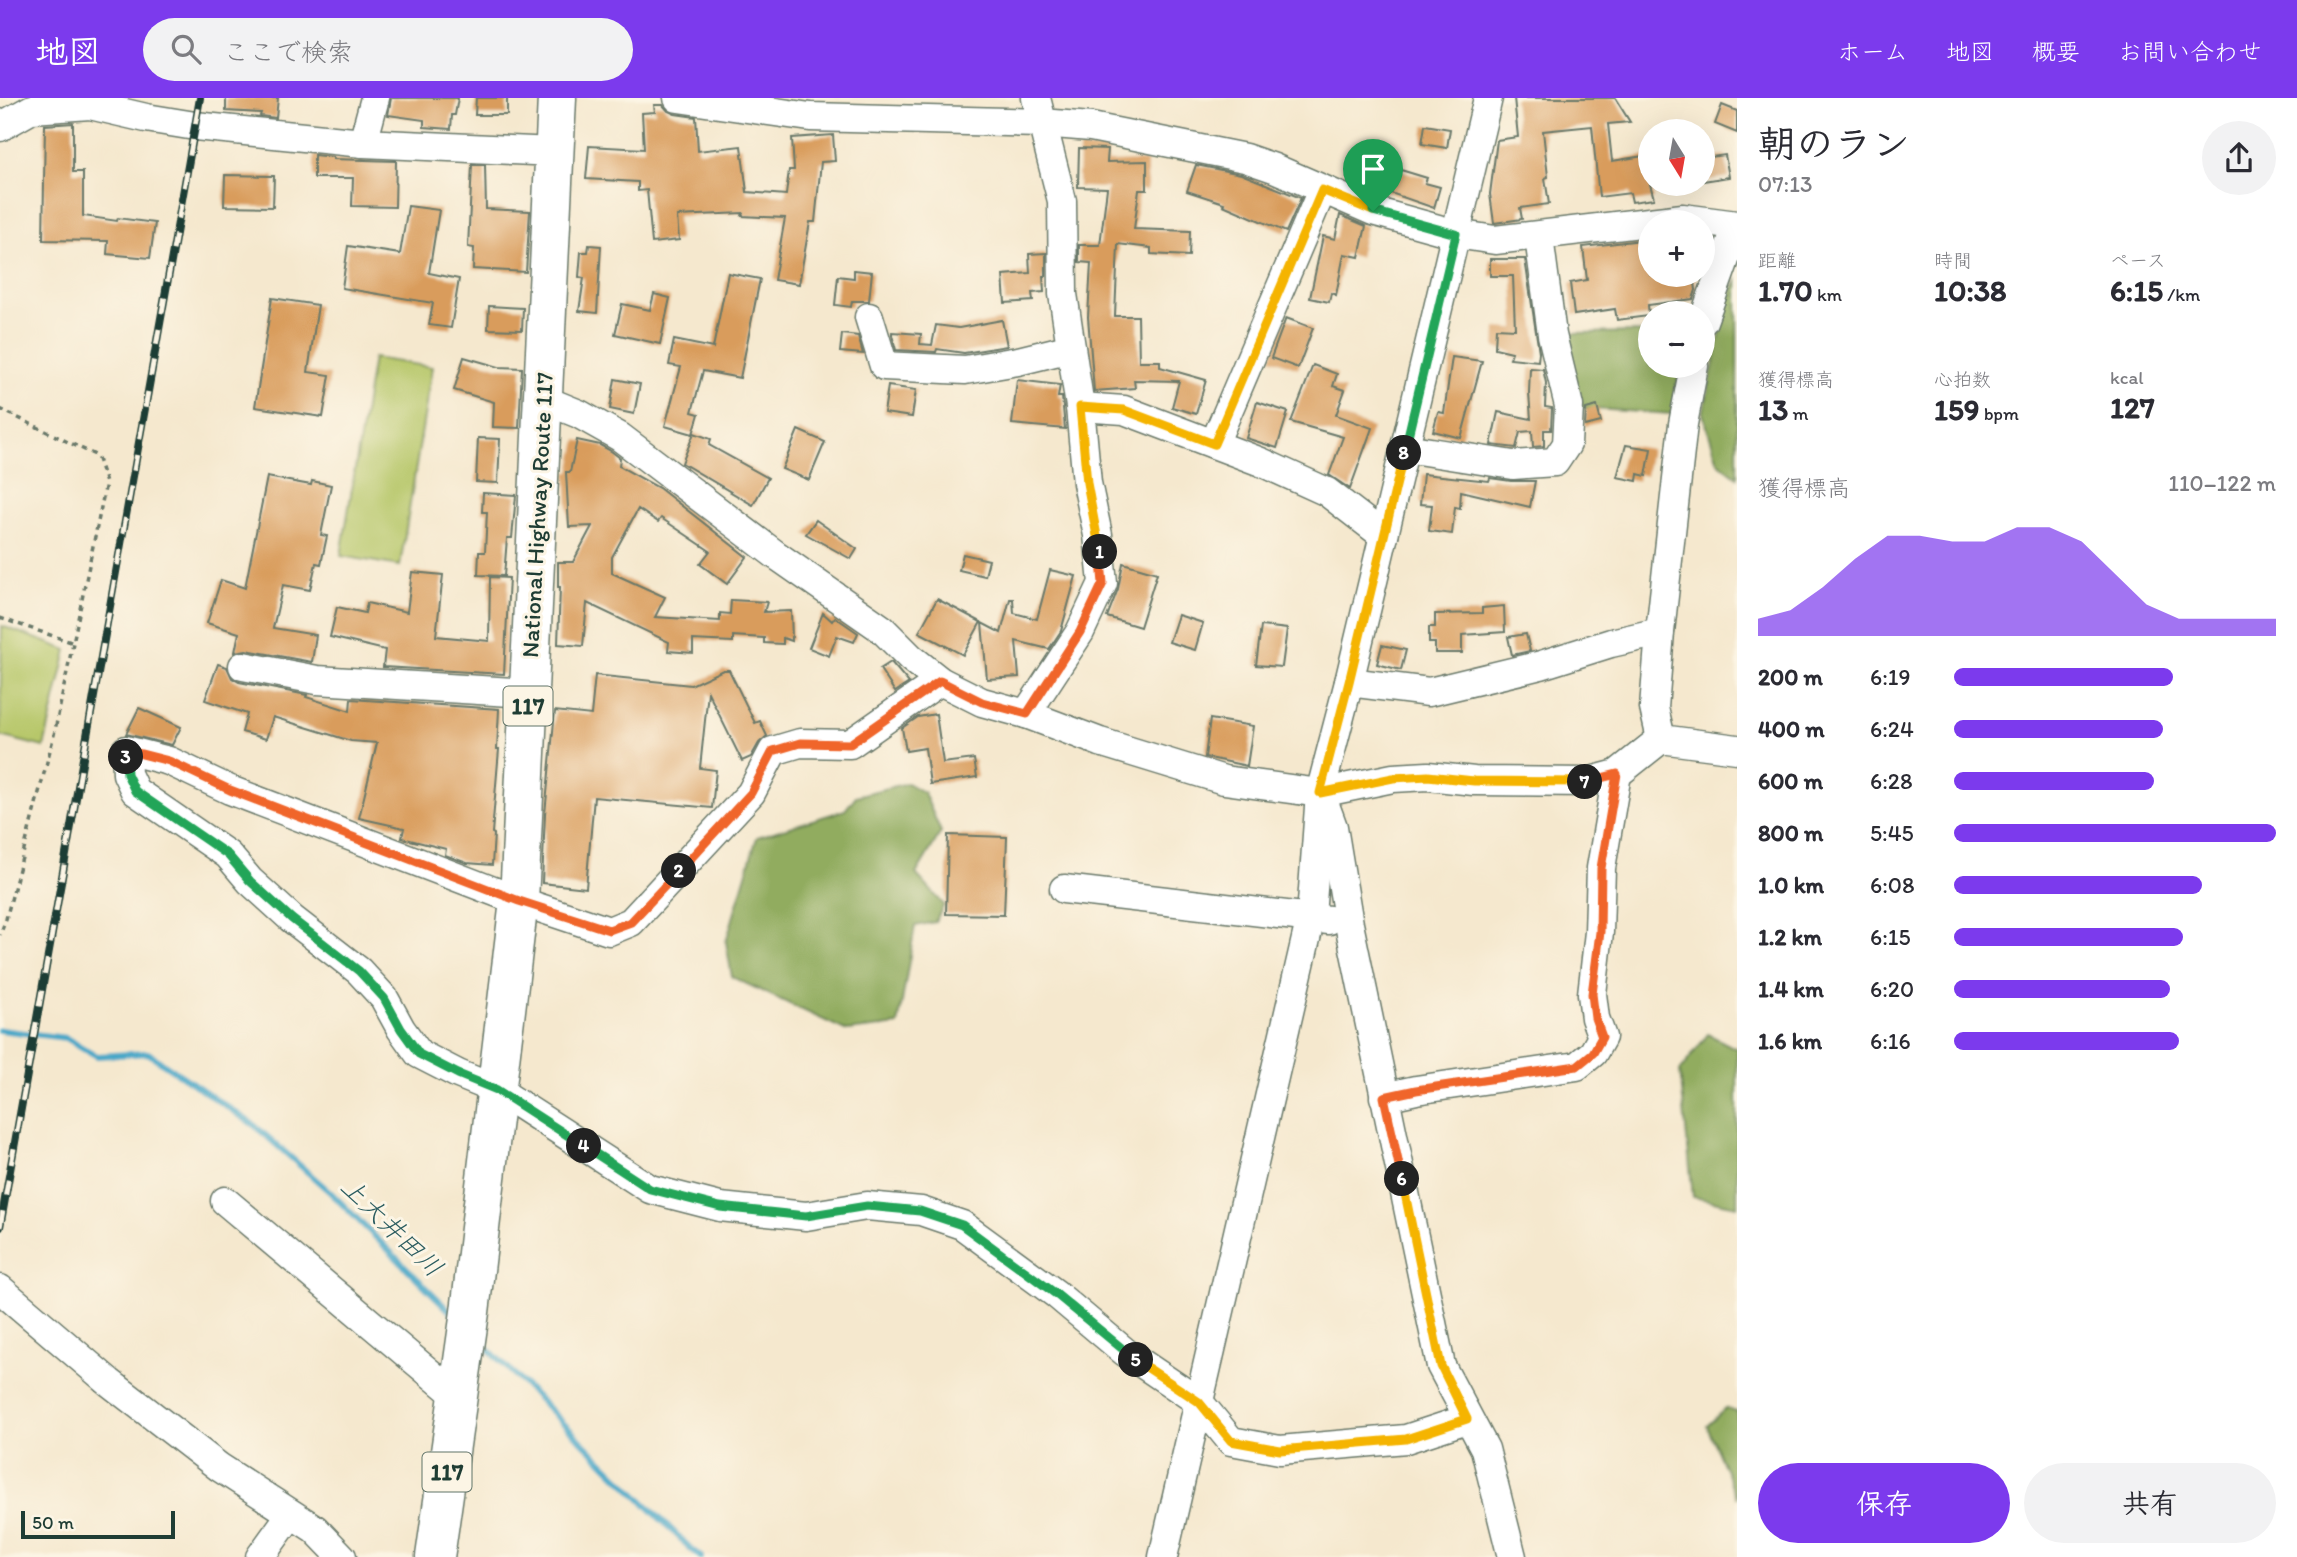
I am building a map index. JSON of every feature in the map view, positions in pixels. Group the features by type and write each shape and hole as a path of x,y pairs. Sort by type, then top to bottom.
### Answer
{"highway":[{"name":"National Highway Route 117","path":"435,1557 470,1312 519,901 557,98"}],"street":[{"path":"363,143 375,98"},
{"path":"678,98 810,117 1039,110 1091,127 1245,158 1373,211 1456,234 1495,240 1539,237 1683,218 1737,225 1710,301"},
{"path":"1163,1557 1311,917 1320,793 1349,682 1488,98"},
{"path":"0,127 32,109 90,101 146,118 195,126 363,143 554,152"},
{"path":"1027,714 1080,632 1103,583 1098,536 1087,483 1080,407 1063,294 1062,201 1039,110"},
{"path":"1214,444 1322,190"},
{"path":"1405,448 1513,465 1555,462 1567,444 1569,406 1552,335 1539,237"},
{"path":"869,317 884,366 965,370 1071,348"},
{"path":"1661,739 1654,708 1660,632 1683,424 1692,378"},
{"path":"542,399 579,414 620,437 776,555 882,629 911,658 940,681 982,702 1027,714 1100,742 1224,780 1320,793 1393,778 1428,776 1474,781 1587,782 1617,774 1661,739 1737,749"},
{"path":"1080,407 1124,410 1261,462 1326,492 1384,537"},
{"path":"1349,682 1429,692 1660,632"},
{"path":"243,667 317,680 528,693"},
{"path":"940,681 850,744 800,743 773,751 751,793 631,922 609,930 519,901 230,790 169,761 126,750 127,774 135,791 228,855 250,881 292,919 359,971 384,998 419,1054 497,1090 650,1189 720,1207 806,1216 867,1206 920,1211 962,1225 1056,1294 1125,1352 1199,1402 1231,1441 1280,1450 1406,1439 1467,1419"},
{"path":"1384,1097 1577,1066 1593,1053 1602,1037 1595,1018 1592,994 1600,932 1601,868 1617,774"},
{"path":"1320,793 1334,827 1349,924 1441,1366 1485,1449 1512,1557"},
{"path":"1063,889 1311,917 1349,924"},
{"path":"225,1200 458,1391"},
{"path":"0,1289 120,1391 219,1467 315,1529 342,1557"},
{"path":"260,1557 291,1514"}],"path":[{"path":"0,409 97,456 106,483 54,735 0,935"},
{"path":"0,618 74,643"}],"green space":[{"path":"1737,278 1737,477 1718,462 1703,414 1711,378 1715,378 1715,358 1726,306"},
{"path":"1638,332 1638,378 1679,378 1672,414 1579,408 1568,333"},
{"path":"373,358 432,367 400,566 341,556"},
{"path":"2,626 67,650 44,747 0,736"},
{"path":"907,783 924,793 941,832 916,874 944,905 935,922 915,926 898,1025 847,1031 732,977 726,942 757,837 845,810 856,796"},
{"path":"1708,1034 1737,1049 1737,1206 1693,1197 1680,1071"},
{"path":"1726,1408 1737,1411 1737,1498 1707,1426"}],"building":[{"path":"226,98 278,98 276,118 260,116 261,113 226,111"},
{"path":"391,98 458,98 455,115 452,115 451,129 424,127 424,120 388,115"},
{"path":"476,98 507,98 507,115 475,115"},
{"path":"1514,98 1615,98 1630,122 1608,124 1612,161 1638,157 1638,196 1653,196 1654,199 1632,202 1630,193 1599,197 1592,126 1543,131 1549,204 1520,208 1522,219 1494,223 1490,194 1497,140 1518,137"},
{"path":"654,105 663,105 675,114 696,117 698,151 741,146 747,192 786,195 789,170 794,170 792,138 833,135 835,161 821,162 815,222 810,222 799,284 774,280 785,218 742,216 743,213 677,216 679,240 652,243 647,190 638,191 638,182 586,179 589,146 644,149 642,113 655,112"},
{"path":"1722,105 1737,111 1737,133 1715,124"},
{"path":"73,123 73,172 83,172 83,216 155,223 150,258 107,254 108,241 43,240 45,125"},
{"path":"1425,125 1450,129 1447,148 1422,144"},
{"path":"1079,148 1108,149 1107,162 1147,161 1147,190 1139,190 1134,229 1190,231 1189,256 1151,254 1151,248 1118,244 1115,316 1138,316 1139,361 1160,361 1160,367 1206,380 1196,414 1172,407 1179,381 1134,380 1135,388 1094,391 1088,317 1091,263 1079,262 1079,245 1100,245 1107,188 1078,187"},
{"path":"314,155 333,159 396,161 395,207 352,206 353,178 314,178"},
{"path":"1725,155 1729,177 1715,179 1715,156"},
{"path":"1355,156 1427,178 1425,183 1440,187 1434,208 1347,178"},
{"path":"472,165 485,165 486,209 530,211 526,272 473,269 474,248 468,247"},
{"path":"1196,165 1241,174 1301,198 1286,232 1223,205 1224,203 1187,191"},
{"path":"225,175 274,176 273,207 224,206"},
{"path":"408,206 439,210 429,273 459,279 451,328 429,325 433,303 342,288 348,246 400,254"},
{"path":"1340,215 1366,226 1359,257 1344,254 1336,295 1331,293 1329,302 1310,298 1323,236 1335,239"},
{"path":"1638,240 1638,287 1696,287 1693,299 1638,301 1638,317 1617,320 1615,309 1574,315 1570,283 1587,280 1583,247"},
{"path":"589,245 601,246 597,313 579,311 584,278 579,277 581,252 588,252"},
{"path":"1046,253 1044,292 1032,293 1033,301 1005,303 1003,275 1030,273 1029,254"},
{"path":"1490,259 1525,259 1539,352 1538,361 1510,358 1512,352 1495,348 1496,328 1515,329 1513,276 1490,276"},
{"path":"854,270 872,272 869,301 852,301 851,307 835,305 838,276 854,278"},
{"path":"728,273 760,279 740,378 703,371 692,412 699,414 693,434 665,426 681,367 669,365 674,340 713,348"},
{"path":"654,294 670,298 660,344 615,334 622,304 650,310"},
{"path":"272,298 318,305 308,372 330,375 323,417 255,407"},
{"path":"489,306 523,308 522,330 488,329"},
{"path":"1286,318 1313,328 1298,368 1271,358"},
{"path":"1002,320 1007,346 964,353 937,349 936,352 896,350 892,335 892,332 921,334 920,344 932,345 936,325 959,328"},
{"path":"842,334 858,336 863,354 840,352"},
{"path":"464,357 499,367 522,368 519,428 493,427 494,402 454,390"},
{"path":"1452,357 1482,361 1461,438 1433,431 1438,412 1444,413"},
{"path":"1313,365 1337,374 1333,386 1345,390 1336,415 1372,428 1350,489 1329,475 1343,437 1291,422"},
{"path":"1530,368 1543,369 1546,383 1545,407 1552,408 1551,430 1544,430 1544,446 1533,447 1532,431 1520,432 1516,448 1491,445 1498,412 1531,419"},
{"path":"615,379 640,384 634,414 610,409"},
{"path":"1017,380 1060,385 1058,397 1062,397 1065,429 1012,424"},
{"path":"888,386 916,390 912,417 884,413"},
{"path":"1257,402 1288,412 1277,448 1246,438"},
{"path":"1597,406 1601,422 1585,426 1586,409"},
{"path":"798,430 825,442 809,480 782,469"},
{"path":"694,433 711,439 709,445 768,478 753,505 682,463"},
{"path":"478,438 500,439 498,483 476,482"},
{"path":"577,440 600,445 611,451 620,458 619,466 659,488 747,557 727,584 700,564 710,551 661,518 658,522 638,509 612,557 612,573 665,597 655,617 720,621 720,613 730,614 731,600 767,602 764,612 791,611 792,641 783,638 783,644 764,643 764,638 733,636 733,642 693,640 693,653 668,651 669,642 587,603 583,646 558,644 558,562 573,562 592,526 569,527 566,472 570,472"},
{"path":"1626,445 1651,449 1646,476 1638,474 1637,481 1617,477"},
{"path":"1423,474 1489,481 1490,478 1535,481 1530,507 1461,491 1460,508 1455,507 1452,534 1429,531 1432,505 1420,504"},
{"path":"267,477 311,485 312,481 331,485 321,535 327,536 321,564 316,563 310,590 283,585 273,628 316,635 312,662 246,650 235,652 239,633 207,623 221,580 245,588"},
{"path":"483,493 516,495 512,538 507,538 504,576 478,575 479,552 485,552 487,512 482,512"},
{"path":"816,520 857,549 851,559 806,534"},
{"path":"963,554 989,560 985,576 959,570"},
{"path":"1123,563 1157,573 1140,627 1107,617 1118,589"},
{"path":"1050,570 1076,576 1061,631 1049,649 1016,641 1019,677 987,679 982,623 1001,633 1010,599 1013,599 1014,613 1037,619"},
{"path":"412,572 443,575 436,636 489,641 490,577 509,578 504,674 383,667 385,650 330,637 337,607 365,613 367,603 407,612"},
{"path":"937,599 981,622 963,655 919,632"},
{"path":"1504,606 1505,632 1462,635 1462,653 1435,653 1435,643 1429,643 1429,627 1435,627 1435,614 1482,613 1482,608"},
{"path":"823,613 832,621 835,617 858,633 854,642 837,636 829,656 809,648"},
{"path":"1178,615 1203,623 1195,650 1169,642"},
{"path":"1261,626 1287,629 1282,667 1256,665"},
{"path":"1526,634 1530,651 1512,655 1508,637"},
{"path":"1382,645 1406,650 1401,670 1377,664"},
{"path":"891,662 909,683 895,692 880,669"},
{"path":"218,664 227,667 232,678 239,682 307,695 306,697 350,711 351,699 499,709 492,865 467,863 445,855 446,849 402,838 404,828 359,818 377,743 351,741 273,717 266,739 242,732 247,714 205,700"},
{"path":"723,670 729,670 755,723 760,721 767,736 759,743 751,757 742,761 708,692 700,768 716,770 712,808 594,797 586,888 542,883 545,814 555,711 591,715 595,675 691,685"},
{"path":"139,708 181,727 172,745 126,734"},
{"path":"936,714 943,763 974,759 977,777 930,784 925,748 906,751 902,728 918,717"},
{"path":"1210,719 1253,726 1247,766 1205,757"},
{"path":"948,835 1007,837 1004,915 946,914"}],"waterway":[{"name":"上大井田川","path":"0,1030 66,1038 97,1056 148,1053 254,1125 330,1192 454,1315"},
{"name":"上大井田川","path":"479,1340 701,1557"}],"railway":[{"path":"0,1227 200,98"}],"route":[{"path":"1322,190 1373,211 1456,234 1320,793 1393,778 1428,776 1474,781 1587,782 1617,774 1601,868 1600,932 1592,994 1595,1018 1602,1037 1593,1053 1577,1066 1384,1097 1441,1366 1467,1419 1406,1439 1280,1450 1231,1441 1199,1402 1125,1352 1056,1294 962,1225 920,1211 867,1206 806,1216 720,1207 650,1189 497,1090 419,1054 384,998 359,971 292,919 250,881 228,855 135,791 127,774 126,750 169,761 230,790 519,901 609,930 631,922 751,793 773,751 800,743 850,744 940,681 982,702 1027,714 1080,632 1103,583 1098,536 1087,483 1080,407 1124,410 1214,444 1322,190"}]}
